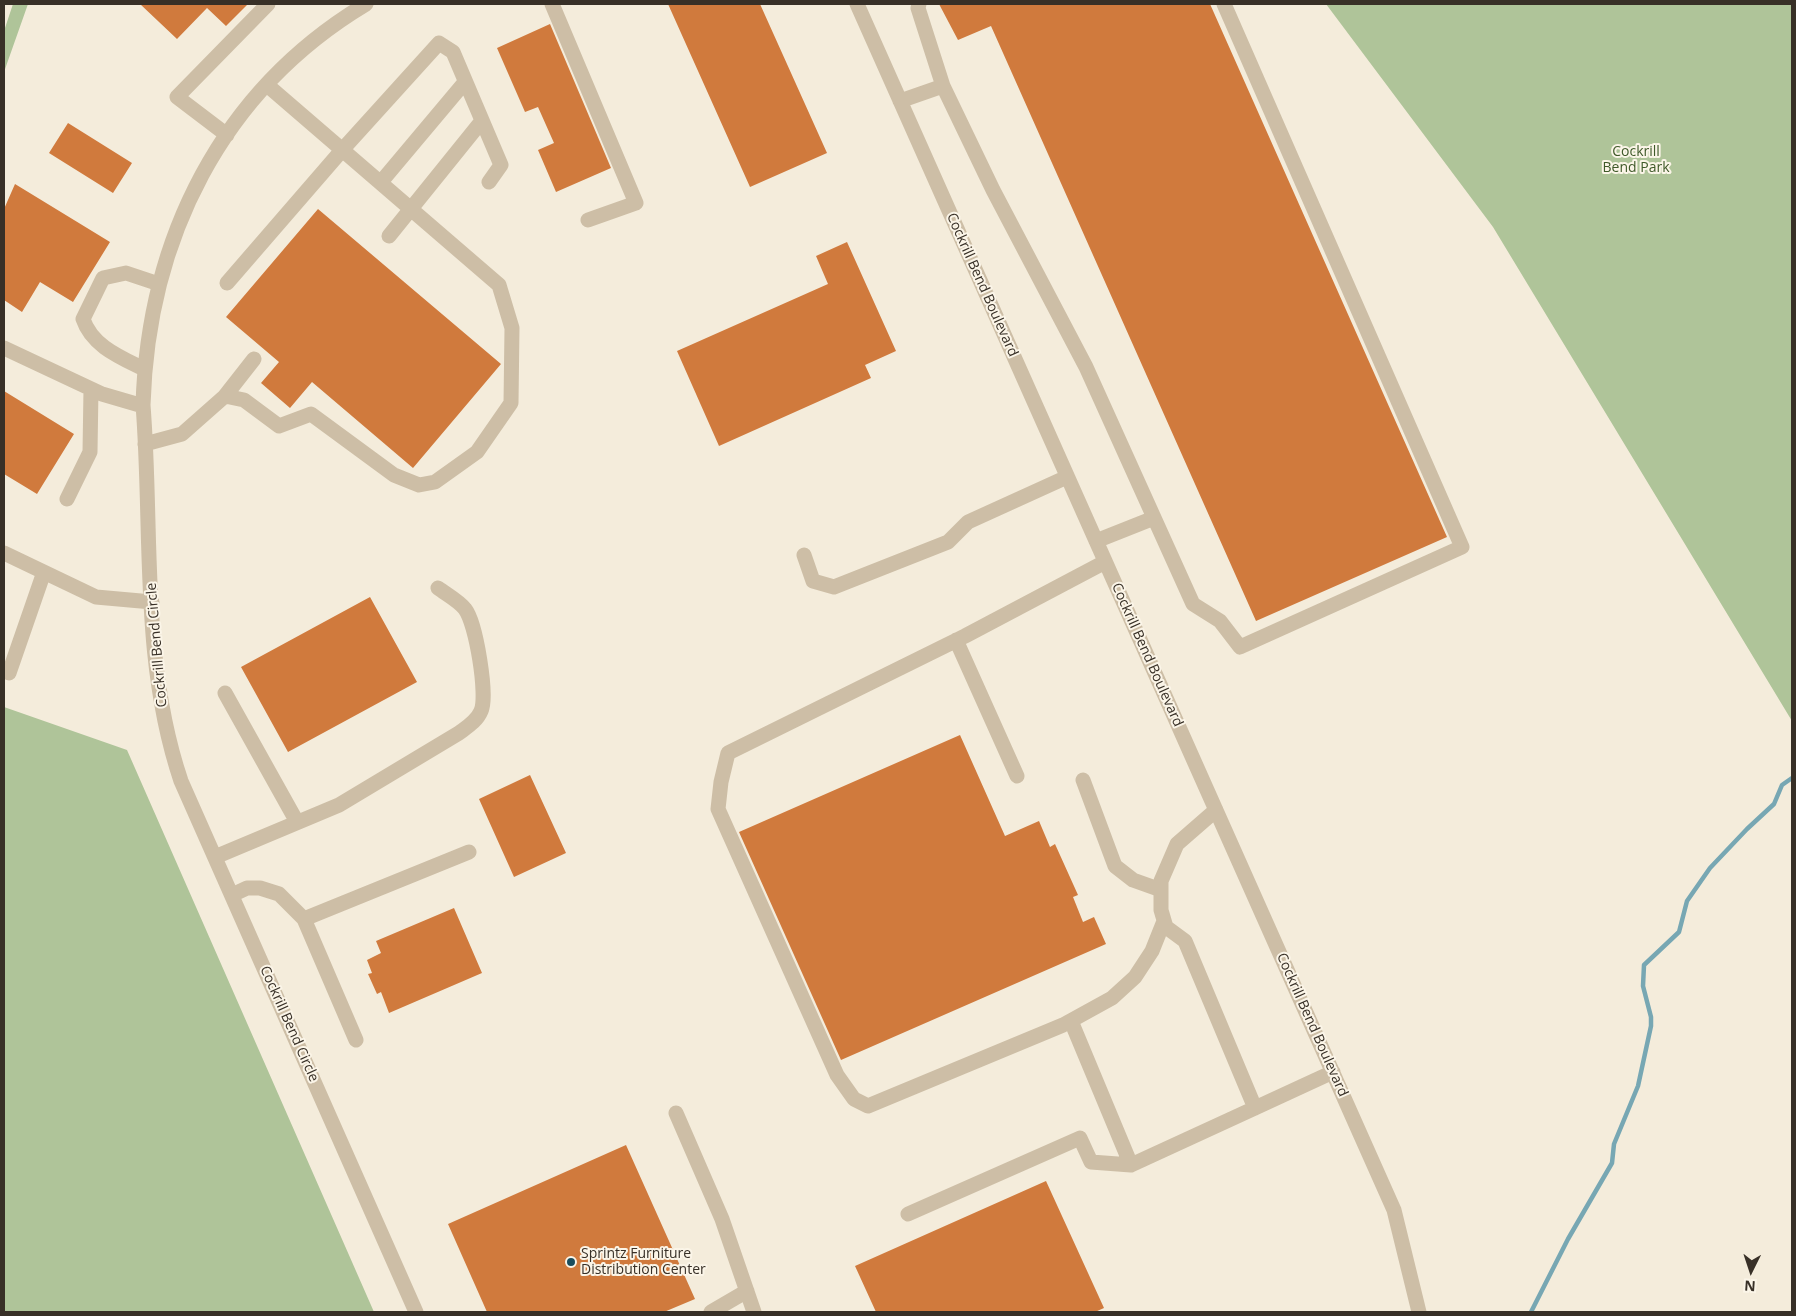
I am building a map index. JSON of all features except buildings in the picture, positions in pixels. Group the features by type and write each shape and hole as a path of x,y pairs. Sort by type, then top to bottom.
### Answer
{"street":[{"path":"227,135 177,97 268,4"},
{"name":"Cockrill Bend Circle","path":"366,4 307,46 267,84 227,135 196,186 186,208 159,284 148,332 143,406 157,679 166,730 181,781 416,1312"},
{"path":"552,4 636,203 588,220"},
{"name":"Cockrill Bend Boulevard","path":"857,4 1394,1210 1412,1277 1418,1312"},
{"path":"919,4 918,8 943,86 993,190 1086,367 1193,604 1220,621 1240,647 1462,547 1224,4"},
{"path":"227,283 342,149 439,43 453,52 481,122 501,165 489,182"},
{"path":"381,182 465,82"},
{"path":"225,396 244,400 279,426 311,414 394,475 419,485 435,482 477,452 511,403 512,328 499,285 267,84"},
{"path":"900,101 943,86"},
{"path":"389,236 481,122"},
{"path":"144,369 122,359 91,337 83,319 104,278 126,272 159,284"},
{"path":"4,348 102,394 143,406"},
{"path":"145,444 182,434 225,396 254,359"},
{"path":"68,499 90,452 91,389"},
{"path":"804,555 813,581 834,587 948,542 968,522 1068,477"},
{"path":"1096,541 1154,518"},
{"path":"4,553 96,597 152,602"},
{"path":"1105,562 956,640 728,753 721,782 718,809 836,1075 854,1099 868,1106 1071,1021 1112,998 1135,977 1152,951 1164,921"},
{"path":"10,673 44,572"},
{"path":"215,857 339,804 459,733 476,720 482,710 483,694 476,638 466,609 438,588"},
{"path":"956,640 1017,776"},
{"path":"225,693 297,822"},
{"path":"1083,780 1115,866 1133,880 1161,890"},
{"path":"1216,810 1177,844 1161,881 1160,910 1166,927 1185,941 1255,1108"},
{"path":"304,919 469,852"},
{"path":"232,895 247,888 260,888 279,894 304,919 356,1040"},
{"path":"1071,1021 1131,1165"},
{"path":"908,1214 1080,1138 1091,1162 1131,1165 1332,1072"},
{"path":"676,1113 722,1219 754,1312"},
{"path":"711,1312 747,1292"}],"green space":[{"path":"13,4 28,4 4,72 4,31"},
{"name":"Cockrill Bend Park","path":"1326,4 1792,4 1792,721 1493,227"},
{"path":"4,707 127,750 374,1312 4,1312"}],"waterway":[{"path":"1531,1312 1568,1239 1612,1163 1614,1144 1638,1086 1651,1026 1651,1017 1643,986 1644,965 1679,932 1687,901 1710,868 1774,804 1782,785 1792,778"}],"place":[{"name":"Sprintz Furniture Distribution Center","path":"571,1262"}]}
